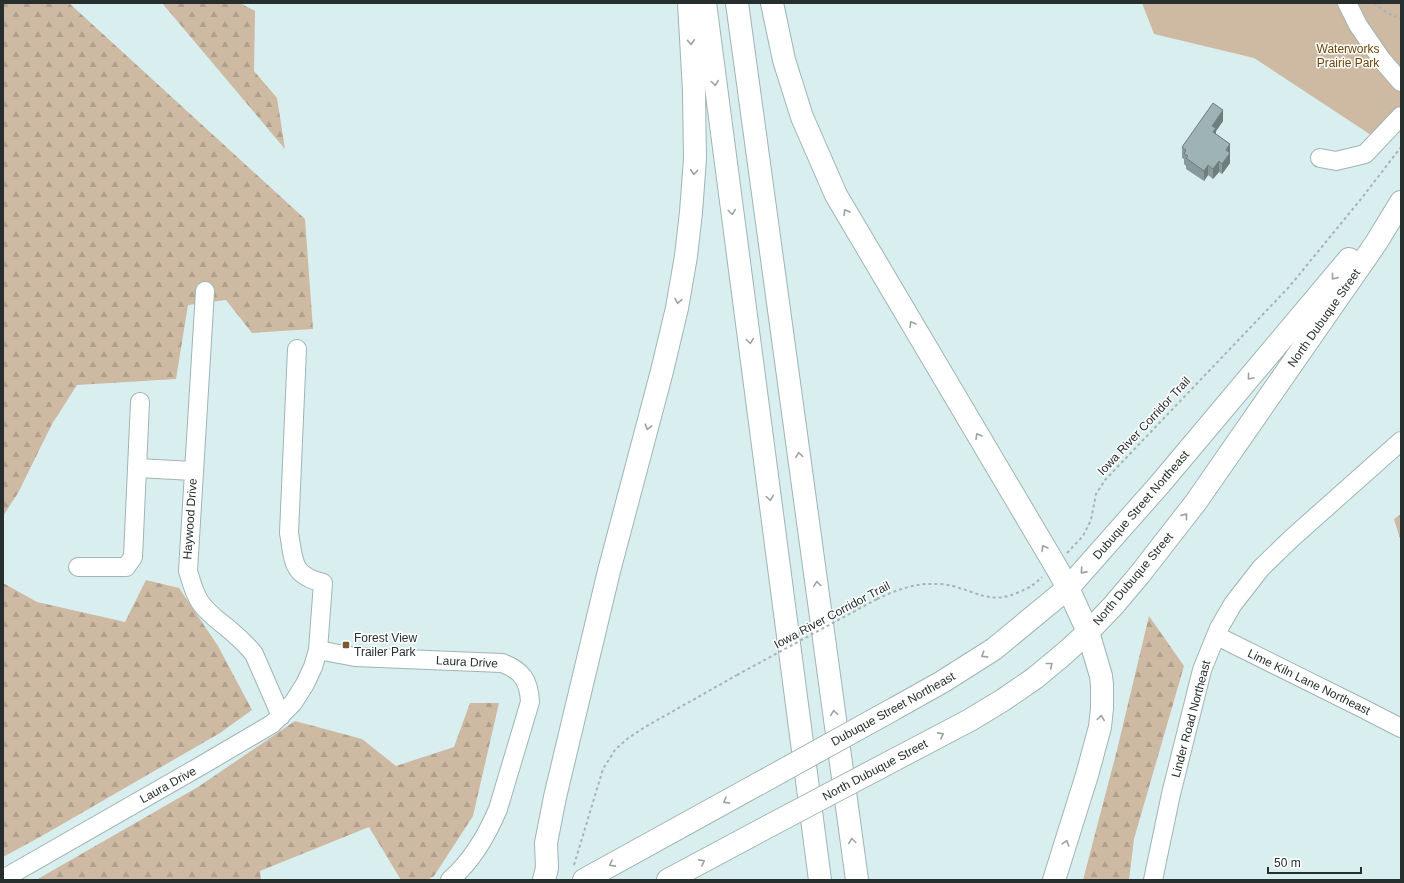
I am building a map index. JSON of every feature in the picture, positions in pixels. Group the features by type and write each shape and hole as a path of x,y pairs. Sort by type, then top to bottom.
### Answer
{"main road":[{"path":"544,880 547,868 546,843 555,797 609,571 662,371 677,308 686,256 691,212 695,135 689,3"},
{"path":"705,3 820,880"},
{"path":"737,3 857,880"},
{"path":"772,3 784,60 802,117 836,195 1068,588 1088,632 1101,676 1102,708 1100,727 1087,775 1054,880"},
{"name":"Dubuque Street Northeast","path":"579,873 760,782 942,682 994,649 1068,588 1165,479 1351,257 1401,192"},
{"name":"North Dubuque Street","path":"668,880 970,720 1035,678 1088,632 1113,606 1140,574 1196,502 1376,243 1401,202"}],"street":[{"path":"1348,3 1358,25 1382,60 1401,82"},
{"path":"1320,158 1336,161 1364,154 1401,116"},
{"name":"Haywood Drive","path":"205,291 188,571 194,591 200,603 254,654 281,716"},
{"path":"297,349 289,533 294,561 300,572 310,580 323,583 318,650"},
{"path":"78,567 126,567 133,557 140,402"},
{"name":"Linder Road Northeast","path":"1153,880 1171,794 1202,670 1212,644 1233,604 1261,568 1292,538 1401,441"},
{"path":"138,468 193,471"},
{"name":"Lime Kiln Lane Northeast","path":"1217,636 1401,728"},
{"name":"Laura Drive","path":"3,879 272,724 293,703 305,684 313,667 318,650 355,657 502,663 519,672 526,681 530,702 492,825 480,846 450,880"}],"path":[{"path":"1374,3 1386,12 1401,19"},
{"name":"Iowa River Corridor Trail","path":"579,873 603,769 615,750 627,739 645,727 877,598 891,592 913,586 932,584 951,585 971,593 990,598 1009,597 1034,586 1084,536 1091,520 1096,494 1105,480 1289,287 1361,200 1401,147"}],"green space":[{"path":"3,3 69,3 305,219 313,329 252,333 226,300 188,305 176,379 77,385 52,424 18,493 3,516"},
{"path":"162,3 240,3 255,11 254,71 277,98 285,149"},
{"name":"Waterworks Prairie Park","path":"1142,3 1401,3 1401,106 1371,135 1254,58 1154,34"},
{"path":"1401,514 1401,542 1394,519"},
{"path":"146,580 179,588 218,646 252,710 220,733 3,857 3,583 37,602 125,622"},
{"path":"1149,616 1184,666 1134,839 1129,880 1083,880 1117,750"},
{"path":"470,703 499,703 473,816 434,876 427,880 401,880 369,827 260,871 261,880 36,880 198,787 295,721 362,739 396,766 454,747"}],"building":[{"path":"1213,103 1223,110 1212,126 1216,128 1213,132 1230,144 1226,150 1230,153 1222,164 1219,161 1213,169 1208,165 1204,171 1186,158 1188,156 1184,154 1186,150 1182,147"}],"place":[{"name":"Forest View Trailer Park","path":"346,645"}]}
